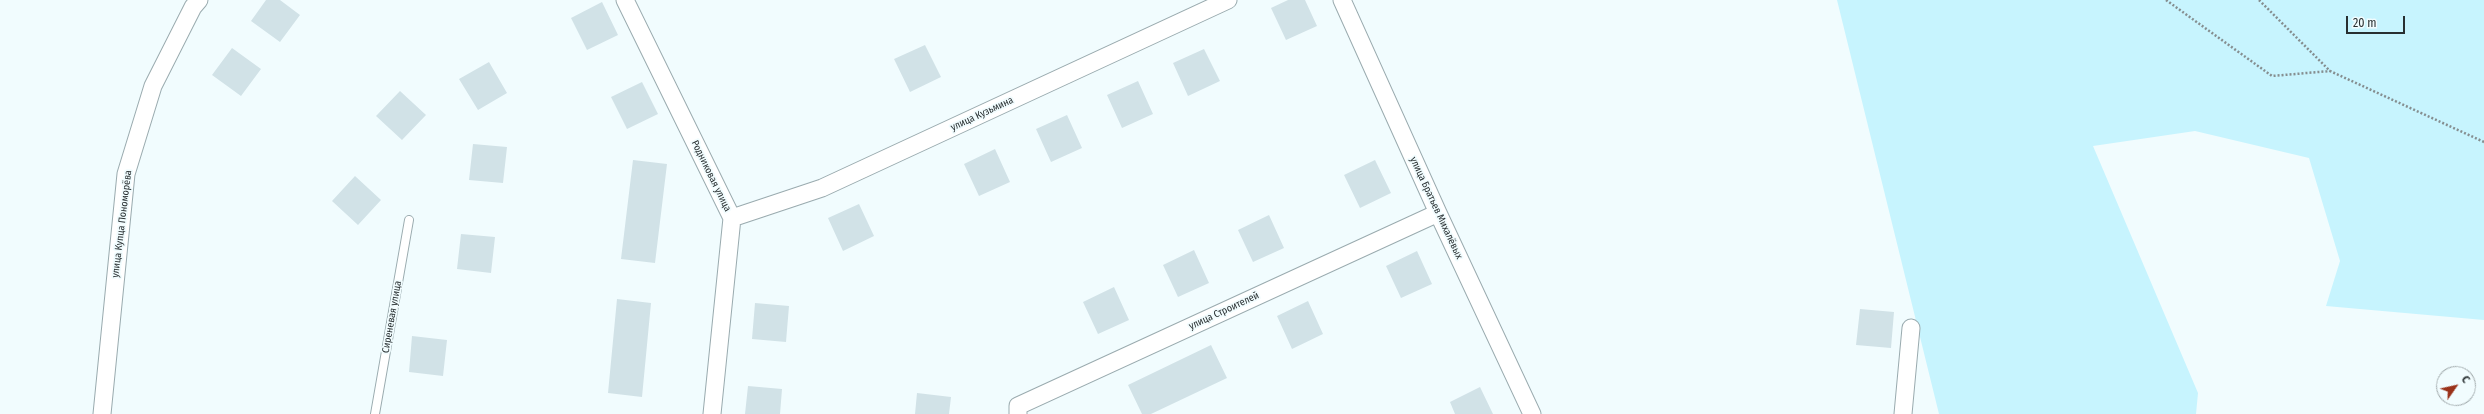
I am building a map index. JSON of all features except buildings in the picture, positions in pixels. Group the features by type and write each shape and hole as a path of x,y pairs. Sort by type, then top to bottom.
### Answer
{"street":[{"name":"Родниковая улица","path":"625,0 732,218 712,414"},
{"name":"улица Кузьмина","path":"732,218 822,188 1228,0"},
{"name":"улица Братьев Михалёвых","path":"1342,0 1438,213 1532,414"},
{"name":"улица Купца Пономорёва","path":"102,414 126,174 153,86 193,2"},
{"name":"улица Строителей","path":"1018,414 1018,406 1438,213"},
{"path":"1903,414 1911,328"}],"lane":[{"name":"Сиреневая улица","path":"375,414 409,220"}],"path":[{"path":"2166,0 2272,76 2330,71"},
{"path":"2259,0 2330,71 2484,142"}],"shaded area":[{"path":"1837,0 2484,0 2484,320 2326,306 2340,261 2309,158 2195,131 2093,146 2198,393 2196,414 1939,414"}]}
